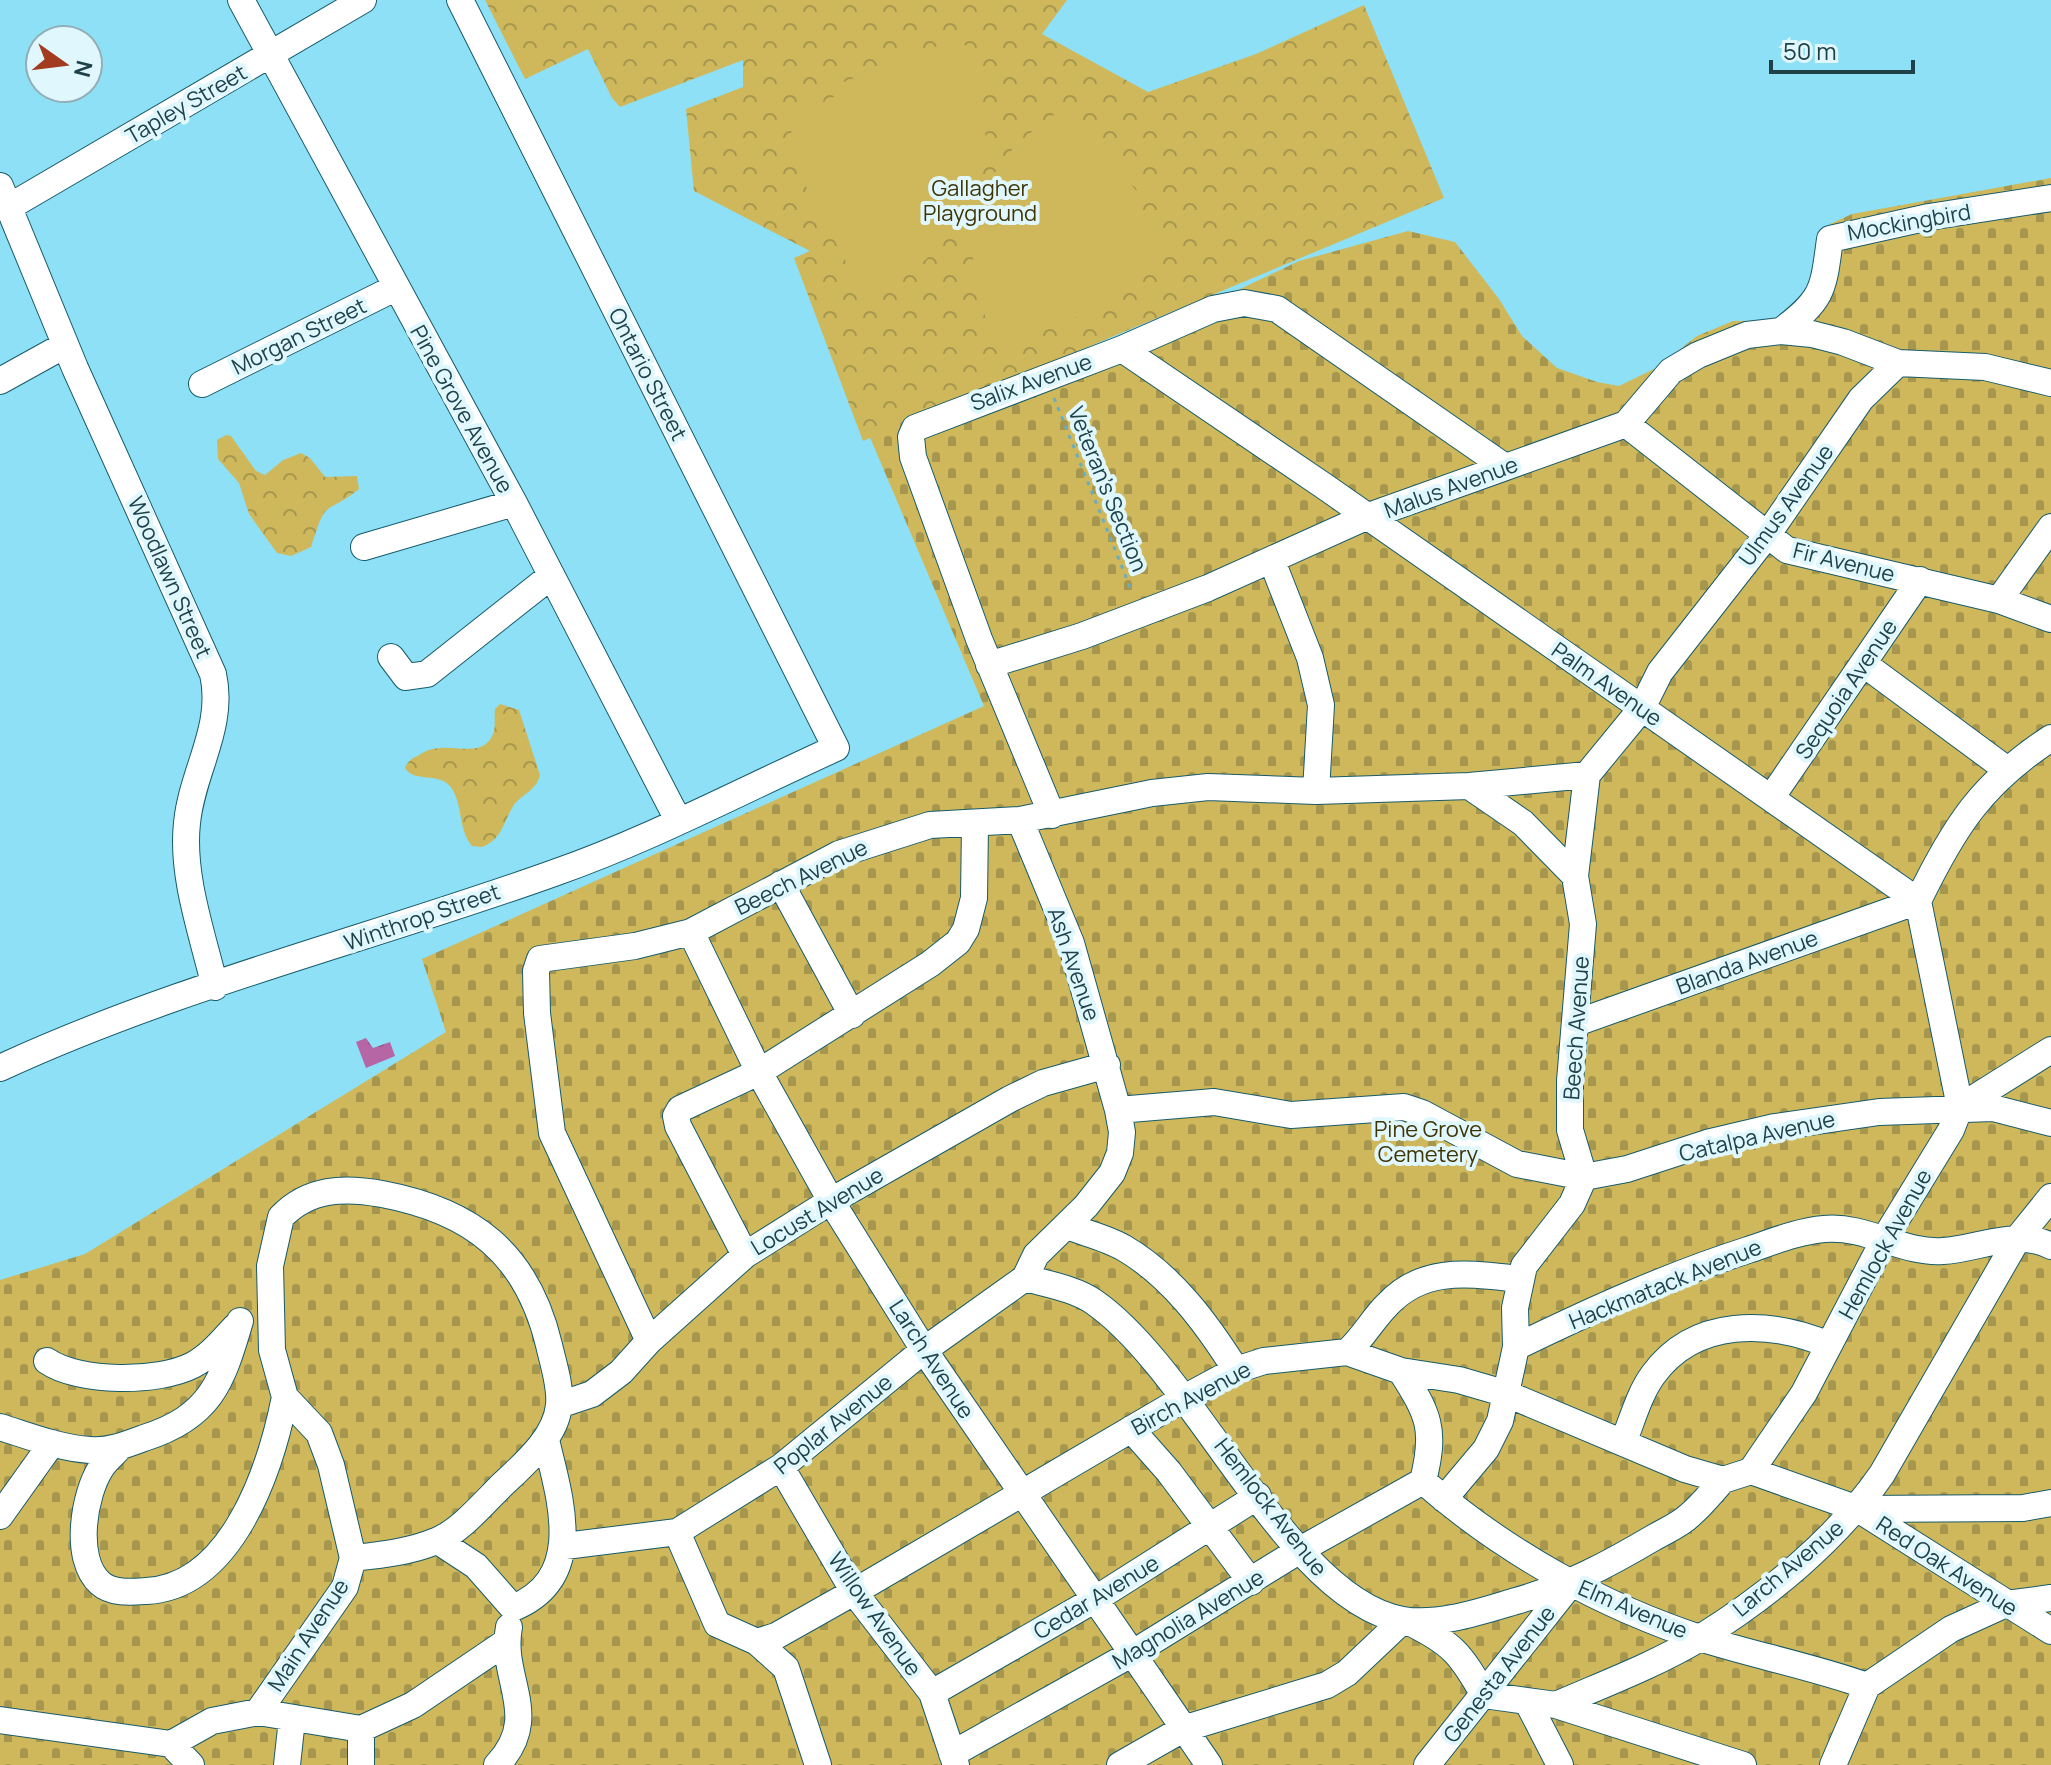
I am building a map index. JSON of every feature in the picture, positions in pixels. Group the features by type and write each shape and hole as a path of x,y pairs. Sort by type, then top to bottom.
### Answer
{"street":[{"name":"Pine Grove Avenue","path":"241,0 514,503 678,820"},
{"name":"Tapley Street","path":"4,197 271,54 363,0"},
{"name":"Ontario Street","path":"460,0 836,748"},
{"name":"Woodlawn Street","path":"4,197 65,345 213,674 217,703 215,722 191,802 186,835 191,881 215,987"},
{"name":"Mockingbird","path":"1781,331 1811,308 1825,283 1830,239 1929,217 2051,198"},
{"name":"Morgan Street","path":"202,384 395,288"},
{"name":"Salix Avenue","path":"1052,815 989,665 913,457 911,437 915,428 1122,349 1213,309 1262,303 1277,309 1505,467"},
{"path":"1626,424 1671,371 1698,355 1747,335 1781,331 1843,342 1898,363 1932,362 1985,367 2051,383"},
{"path":"0,381 65,345"},
{"name":"Palm Avenue","path":"1122,349 1918,901"},
{"name":"Ulmus Avenue","path":"1587,775 1642,708 1660,672 1768,534 1861,399 1898,363"},
{"name":"Malus Avenue","path":"989,665 1138,614 1272,561 1366,517 1626,424"},
{"name":"Fir Avenue","path":"1626,424 1787,550 1808,558 1920,580 1999,600 2051,619"},
{"path":"364,547 514,503"},
{"path":"1999,600 2051,527"},
{"path":"1272,561 1310,658 1321,705 1316,791"},
{"path":"391,657 406,677 427,674 551,576"},
{"name":"Sequoia Avenue","path":"1771,798 1920,580"},
{"path":"1864,664 2006,769"},
{"path":"2051,738 2006,769 1972,806 1946,844 1918,901 1960,1107 2051,1050"},
{"name":"Winthrop Street","path":"0,1068 88,1029 550,875 836,748"},
{"name":"Beech Avenue","path":"649,1341 552,1133 537,1013 536,971 540,959 635,946 691,932 839,854 930,825 1020,820 1152,793 1208,787 1316,791 1469,786 1587,775 1575,876 1583,924 1570,1130 1584,1177"},
{"path":"1469,786 1523,823 1575,876"},
{"name":"Ash Avenue","path":"1020,820 1071,943 1118,1110"},
{"path":"745,1255 676,1116 680,1109 698,1098 759,1072 852,1015 958,942 966,929 974,898 975,824"},
{"path":"781,884 852,1015"},
{"name":"Blanda Avenue","path":"1576,1023 1918,901"},
{"name":"Larch Avenue","path":"691,932 759,1072 831,1201 924,1350 1209,1765"},
{"name":"Locust Avenue","path":"559,1405 592,1394 621,1372 649,1341 745,1255 831,1201 1010,1099 1043,1083 1107,1065"},
{"path":"1118,1110 1214,1102 1291,1115 1404,1107 1422,1113 1517,1164 1584,1177 1572,1204 1524,1266 1515,1308 1516,1347 1500,1421 1486,1449 1444,1499"},
{"name":"Hemlock Avenue","path":"1751,1471 1781,1431 1885,1238 1951,1130 1960,1107"},
{"name":"Catalpa Avenue","path":"1584,1177 1627,1169 1707,1143 1775,1127 1879,1112 1993,1108 2051,1123"},
{"name":"Poplar Avenue","path":"565,1546 677,1532 781,1467 924,1350 1025,1278 1036,1255 1067,1226 1112,1173 1120,1153 1122,1132 1118,1110"},
{"path":"334,1189 370,1192 445,1210 500,1248 519,1270 543,1322 559,1405 546,1440 483,1504 438,1541 384,1555 353,1558 339,1495 319,1433 285,1397 272,1350 270,1300 270,1266 281,1217 310,1196 334,1189"},
{"name":"Larch Avenue","path":"1556,1705 1700,1638 1770,1588 1858,1509 1882,1474 2018,1238 2051,1197"},
{"path":"1067,1226 1123,1247 1161,1275 1217,1339 1236,1370"},
{"name":"Hackmatack Avenue","path":"1516,1347 1606,1303 1705,1264 1784,1238 1824,1229 1885,1238 1911,1250 1944,1251 2018,1238 2041,1240 2051,1246"},
{"path":"1347,1352 1364,1337 1386,1305 1411,1283 1436,1275 1460,1274 1520,1279"},
{"name":"Hemlock Avenue","path":"1025,1278 1092,1300 1116,1319 1186,1397 1258,1496 1326,1579 1352,1597 1403,1620 1430,1620 1476,1612 1571,1584 1688,1517 1723,1480"},
{"path":"47,1361 77,1375 139,1377 170,1373 192,1366 211,1353 256,1305 270,1300"},
{"path":"0,1427 52,1443 94,1451 121,1446 173,1429 198,1412 215,1390 228,1363 240,1321"},
{"path":"1623,1443 1653,1375 1671,1356 1691,1343 1718,1331 1749,1326 1805,1335 1829,1345"},
{"name":"Birch Avenue","path":"757,1642 776,1636 854,1592 1186,1397 1236,1370 1264,1361 1347,1352 1401,1371 1459,1380 1507,1394 1685,1469 1723,1480"},
{"path":"1401,1371 1424,1408 1431,1426 1431,1449 1423,1481"},
{"path":"121,1446 102,1465 90,1495 83,1534 88,1559 97,1581 107,1588 127,1592 176,1585 211,1563 246,1512 269,1459 285,1397"},
{"path":"1131,1429 1169,1472 1251,1582"},
{"path":"513,1608 530,1601 545,1588 565,1546 546,1440"},
{"path":"0,1516 52,1443"},
{"name":"Willow Avenue","path":"781,1467 854,1592 932,1693 954,1760"},
{"path":"1723,1480 1751,1471"},
{"name":"Red Oak Avenue","path":"1751,1471 1858,1509 2051,1631"},
{"name":"Elm Avenue","path":"1423,1481 1444,1499 1571,1584 1700,1638 1867,1686"},
{"name":"Magnolia Avenue","path":"954,1760 1300,1550 1423,1481"},
{"name":"Cedar Avenue","path":"932,1693 1094,1600 1258,1496"},
{"path":"1858,1509 2023,1508 2051,1503"},
{"path":"677,1532 717,1624 757,1642 786,1668 818,1765"},
{"path":"438,1541 476,1566 513,1608"},
{"name":"Main Avenue","path":"171,1744 212,1721 258,1712 345,1587 353,1558"},
{"name":"Genesta Avenue","path":"1427,1765 1484,1695 1528,1634 1571,1584"},
{"path":"1833,1765 1867,1686 1951,1629 2006,1604 2051,1598"},
{"path":"497,1765 509,1753 520,1721 506,1642 513,1608"},
{"path":"1120,1765 1183,1729 1327,1685 1347,1673 1403,1620 1445,1639 1468,1666 1484,1695 1556,1705 1743,1765"},
{"path":"258,1712 361,1729 413,1705 506,1642"},
{"path":"1527,1701 1560,1765"},
{"path":"287,1765 292,1719"},
{"path":"0,1720 171,1744 191,1765"},
{"path":"361,1729 361,1765"}],"path":[{"name":"Veteran's Section","path":"1046,376 1138,614"}],"green space":[{"name":"Gallagher Playground","path":"485,0 1067,0 1042,34 1148,92 1256,54 1364,5 1444,198 863,441 794,258 810,251 694,191 686,109 743,87 743,60 620,107 612,98 588,49 525,79"},
{"path":"961,37 977,77 985,116 984,154 975,190 958,223 934,252 902,277 864,296 800,175 808,171 791,133 797,116 839,94 836,85"},
{"path":"1056,113 1068,114 1142,197 1137,201 1165,246 1160,265 1115,290 1119,300 1002,348 989,325 974,275 976,223 982,199 1009,153"},
{"name":"Pine Grove Cemetery","path":"2051,178 2051,1765 0,1765 0,1280 85,1254 446,1032 422,959 984,706 869,435 1236,291 1299,261 1408,231 1455,242 1499,299 1522,336 1557,368 1619,386 1656,368 1697,336 1733,321 1790,320 1818,269 1830,224 1852,214"},
{"path":"231,436 256,471 265,475 283,460 301,453 310,458 325,477 357,476 359,489 324,513 311,547 291,556 277,553 249,514 239,483 218,459 217,440"},
{"path":"500,704 519,710 540,775 535,785 515,803 493,840 482,847 472,846 464,832 457,800 450,786 439,779 409,773 405,768 413,758 433,749 481,747 494,731 495,709"}],"water":[{"path":"366,1038 373,1048 390,1042 395,1056 366,1068 356,1042"}]}
